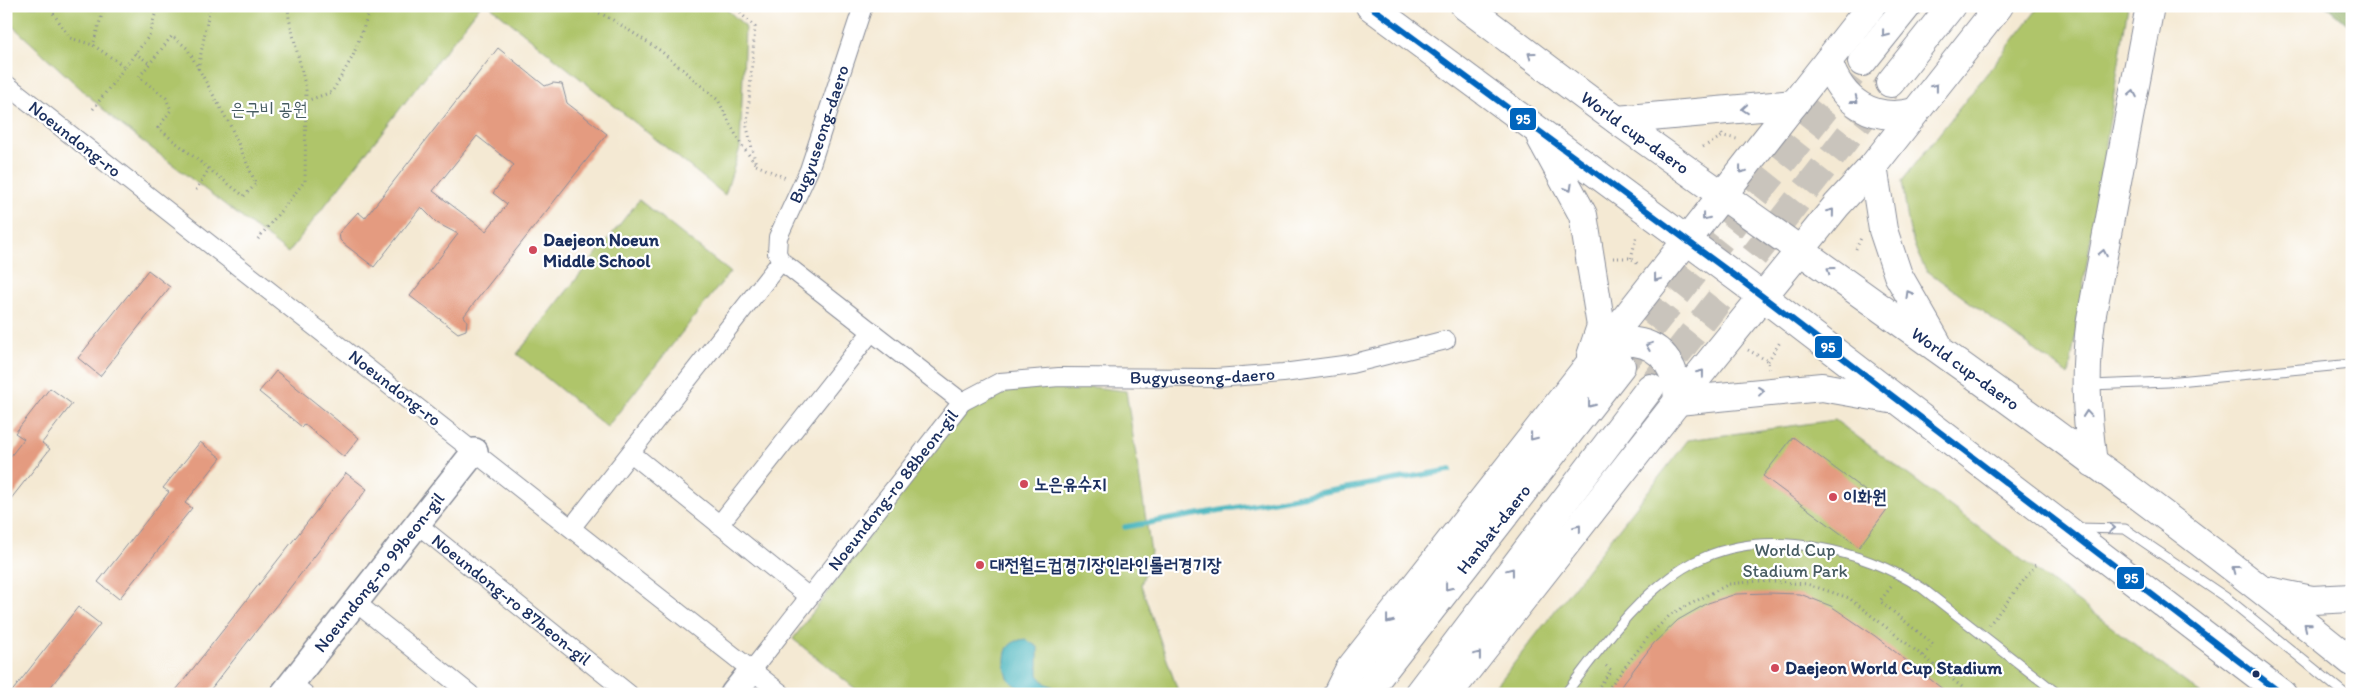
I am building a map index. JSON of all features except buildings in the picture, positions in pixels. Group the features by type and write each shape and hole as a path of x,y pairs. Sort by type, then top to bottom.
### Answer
{"main road":[{"path":"1370,6 1688,240 2282,694"},
{"name":"World cup-daero","path":"1465,6 1618,120 1801,249 2093,463 2263,590 2352,662"},
{"path":"1602,363 1688,240 1871,6"},
{"path":"1862,62 1907,6"},
{"path":"1890,83 1951,6"},
{"path":"1448,694 1762,296 1837,205 1873,166 1999,6"},
{"path":"2093,463 2085,385 2085,360 2091,319 2150,6"},
{"path":"1828,61 1832,74 1841,88 1867,110 1892,117 1915,112"},
{"path":"1618,120 1794,104"},
{"path":"1537,130 1583,215 1601,326 1602,363"},
{"path":"1873,166 1883,230 1898,275 1941,351"},
{"path":"1337,694 1350,670 1620,342 1653,346 1659,351 1670,367 1677,387 1678,401"},
{"name":"Hanbat-daero","path":"1366,694 1602,363"},
{"path":"1678,401 1822,387 1899,401"},
{"path":"1418,694 1650,388"},
{"path":"2263,590 2312,600 2352,598"}],"street":[{"name":"Bugyuseong-daero","path":"781,261 777,253 778,237 802,184 863,6"},
{"name":"Noeundong-ro","path":"6,84 572,527 782,694"},
{"name":"Noeundong-ro 88beon-gil","path":"752,670 962,402 781,261"},
{"path":"572,527 781,261"},
{"path":"719,525 872,331"},
{"name":"Bugyuseong-daero","path":"962,402 1000,382 1059,377 1216,378 1283,373 1350,364 1446,340"},
{"name":"Noeundong-ro 99beon-gil","path":"293,690 355,602 475,451"},
{"path":"631,453 809,597"},
{"name":"Noeundong-ro 87beon-gil","path":"417,524 629,694"},
{"path":"355,602 470,694"},
{"path":"733,694 752,670"}],"lane":[{"path":"2085,385 2168,382 2352,364"},
{"path":"2063,528 2124,529 2228,599 2345,694"},
{"path":"1565,694 1624,620 1660,585 1704,557 1738,548 1772,544 1810,547 1850,554 1901,575 1982,634 2058,694"}],"path":[{"path":"47,6 70,38 93,45 125,67"},
{"path":"93,45 102,7 111,6"},
{"path":"93,109 149,36 156,11 161,6"},
{"path":"198,69 210,6"},
{"path":"258,239 305,181 306,89 289,18 288,6"},
{"path":"306,101 332,92 352,56 369,13 374,6"},
{"path":"586,6 613,20 661,51 718,100 739,141 756,165 802,184"},
{"path":"733,6 755,27 747,127 756,165"},
{"path":"172,36 187,48 230,125 256,184 244,196 158,128 172,110 166,98 139,77 149,63 172,36"},
{"path":"136,53 149,63"},
{"path":"1703,147 1723,136"},
{"path":"196,190 209,169"},
{"path":"1631,258 1637,235"},
{"path":"1605,258 1631,258 1644,269"},
{"path":"1769,370 1768,361 1780,342"},
{"path":"1746,349 1768,361"},
{"path":"1982,634 2038,562"},
{"path":"1604,694 1649,636 1670,614 1729,584 1760,581 1807,584 1849,598 1971,694"},
{"path":"1880,602 1933,644 1923,656"},
{"path":"1594,694 1612,670 1604,664 1598,672"}],"green space":[{"name":"은구비 공원","path":"6,6 480,6 288,253 116,121 6,20"},
{"path":"490,6 723,6 745,26 740,148 725,195"},
{"path":"2040,6 2128,6 2069,375 1926,270 1912,237 1902,181"},
{"path":"2325,6 2352,6 2352,28 2329,8"},
{"path":"639,200 730,272 607,427 517,354"},
{"name":"노은유수지","path":"1066,384 1126,391 1151,552 1141,585 1179,694 862,694 793,639 958,416 1012,389"},
{"name":"World Cup Stadium Park","path":"1835,420 2201,694 1490,694 1688,440"}],"water":[{"path":"1025,639 1038,647 1038,675 1045,683 1067,694 1028,694 1009,680 1005,664 1007,648 1017,641"}],"waterway":[{"path":"1125,527 1450,470"}],"tunnel":[{"path":"1625,360 1862,62"},
{"path":"1650,388 1890,83"}],"transit line":[{"name":"95","path":"1370,6 1762,296 2282,694"}],"place":[{"name":"Daejeon Noeun Middle School","path":"533,250"},
{"name":"노은유수지","path":"1024,484"},
{"name":"이화원","path":"1833,497"},
{"name":"대전월드컵경기장인라인롤러경기장","path":"980,565"},
{"name":"Daejeon World Cup Stadium","path":"1775,668"}]}
